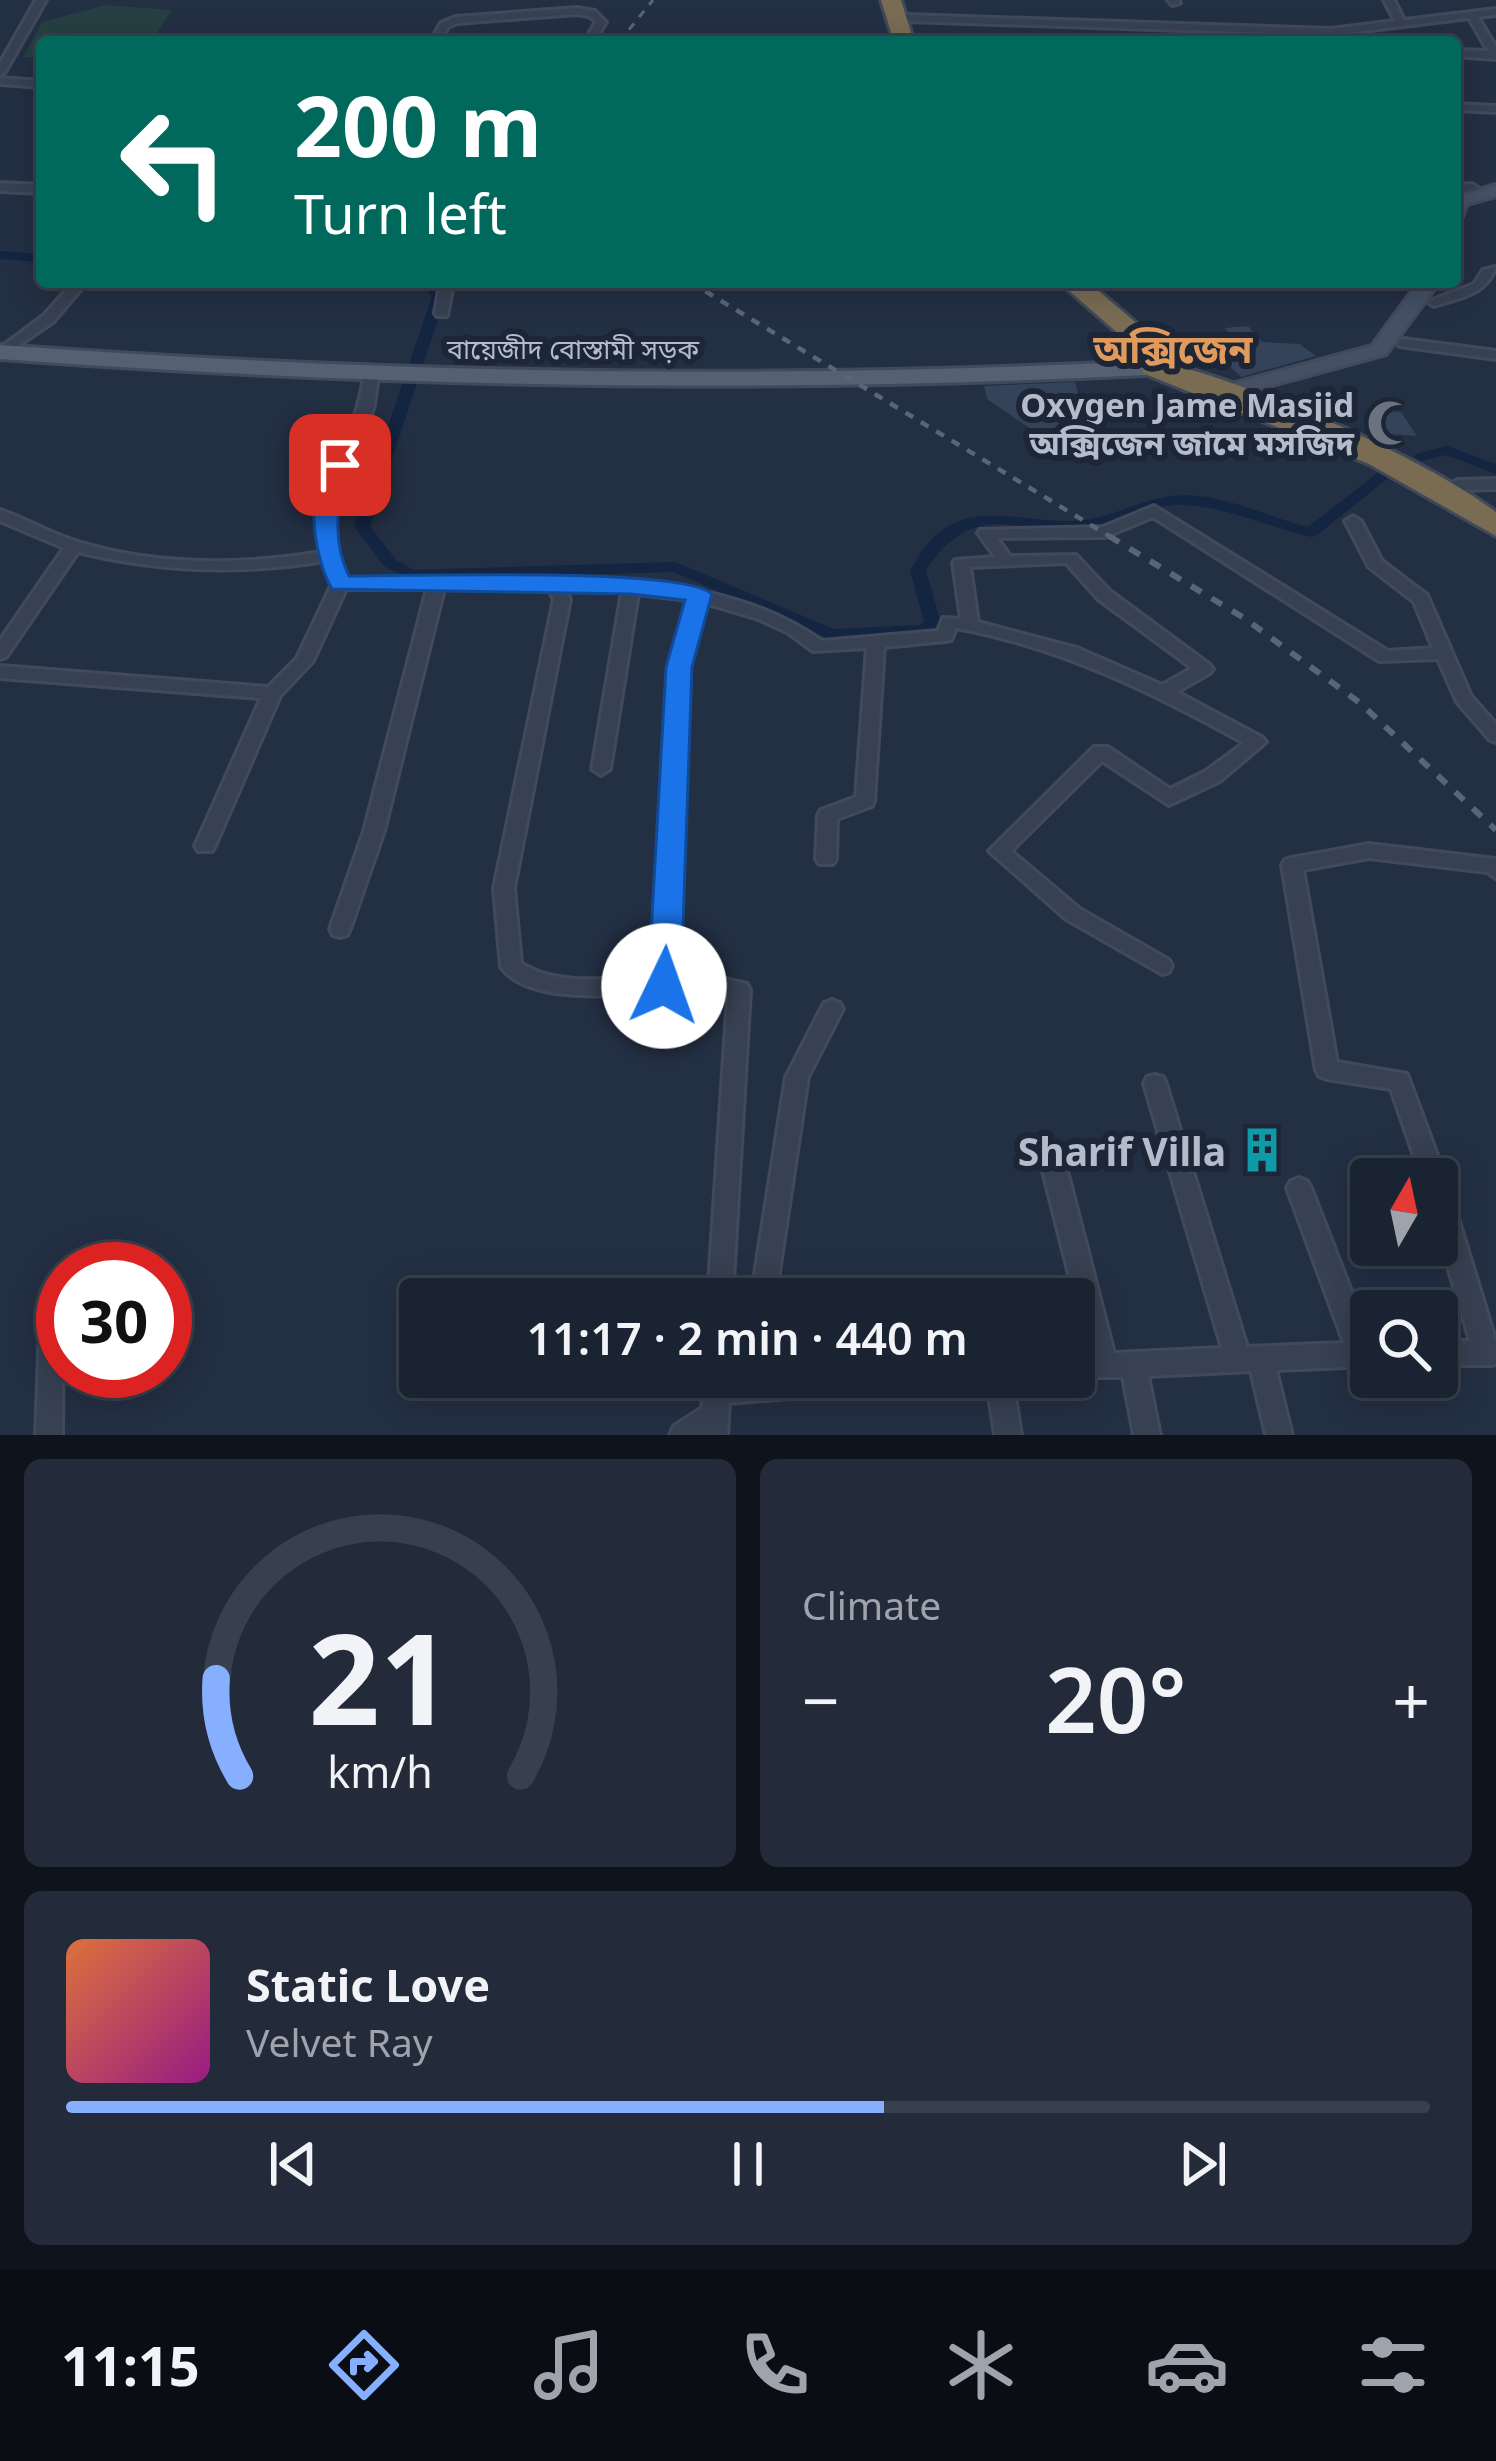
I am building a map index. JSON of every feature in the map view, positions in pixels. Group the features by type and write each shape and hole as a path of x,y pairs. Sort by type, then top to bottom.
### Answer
{"highway":[{"path":"890,0 902,36"},
{"path":"1065,288 1147,357 1377,458 1468,503 1496,527"},
{"path":"1078,288 1147,357 1456,485 1493,494"}],"main road":[{"path":"1461,190 1496,186"},
{"path":"1461,201 1496,186"},
{"path":"1246,396 1387,358 1404,343 1436,289"},
{"path":"1246,396 1379,350 1436,289"},
{"name":"বায়েজীদ বোস্তামী সড়ক","path":"4,348 382,372 946,380 1147,357"}],"street":[{"path":"36,83 0,77 41,0"},
{"path":"1389,0 1402,23"},
{"path":"1450,0 1458,16"},
{"path":"905,9 1208,29 1331,32 1496,12"},
{"path":"438,36 444,25 455,20 578,11 592,13 601,22 593,36"},
{"path":"1474,18 1496,55"},
{"path":"1208,29 1210,36"},
{"path":"1461,53 1496,55"},
{"path":"1461,106 1496,109"},
{"path":"0,187 36,189"},
{"path":"1461,288 1479,287 1488,273 1496,272"},
{"path":"4,348 48,319 76,288"},
{"path":"442,313 444,288"},
{"path":"1404,343 1496,355"},
{"path":"205,846 272,693 304,662 340,584 327,556 325,503 382,372"},
{"path":"1006,561 986,532 1105,532 1154,511 1385,657 1442,653"},
{"path":"0,515 53,542 179,563 295,563 327,556"},
{"path":"1353,521 1375,564 1421,599 1463,698 1496,736"},
{"path":"0,653 74,546"},
{"path":"970,625 962,563 1070,558 1104,596 1204,669 1164,691"},
{"path":"340,584 631,586 699,594 803,633 819,647 945,636 949,622 1074,650 1164,691 1257,742 1214,776 1169,798 1101,751 999,851 1073,914 1162,965"},
{"path":"555,585 562,598 504,888 511,967 518,974 552,983 734,987 740,994 721,1278"},
{"path":"601,769 631,586"},
{"path":"340,929 374,831 436,588"},
{"path":"664,986 679,667 699,594"},
{"path":"826,859 828,815 865,801 876,644"},
{"path":"0,671 272,693"},
{"path":"1427,1158 1400,1081 1327,1070 1292,865 1370,851 1494,866 1496,872"},
{"path":"766,1278 797,1077 832,1009"},
{"path":"1155,1084 1279,1435"},
{"path":"1053,1162 1106,1366"},
{"path":"1299,1188 1350,1314"},
{"path":"1458,1253 1491,1353 1458,1354"},
{"path":"1095,1366 1350,1355"},
{"path":"1133,1364 1147,1435"},
{"path":"49,1435 50,1398"},
{"path":"683,1435 725,1398"},
{"path":"1002,1398 1008,1435"}],"green space":[{"path":"106,5 172,10 155,36 36,36 36,58 23,57 42,22"}],"building":[{"path":"1248,326 1262,342 1300,344 1316,356 1241,377 1211,349 1240,348 1225,328"},
{"path":"1075,382 1088,430 1038,434 987,399 984,386"},
{"name":"Oxygen Jame Masjid অক্সিজেন জামে মসজিদ","path":"1367,410 1401,412 1417,436 1375,433"}],"waterway":[{"path":"0,255 36,258"},
{"path":"431,288 439,295 362,526 390,563 411,575 675,567 832,635 923,630 933,624 918,570 936,544 955,528 998,520 1098,524 1153,505 1187,500 1311,532 1385,474"},
{"path":"1421,457 1447,450 1496,469"}],"railway":[{"path":"624,36 653,0"},
{"path":"700,288 1114,539"},
{"path":"1109,536 1244,618 1360,703 1496,830"}],"place":[{"name":"Oxygen Jame Masjid অক্সিজেন জামে মসজিদ","path":"1390,423"},
{"name":"Sharif Villa","path":"1262,1150"}],"district":[{"name":"অক্সিজেন","path":"1173,347"}],"route":[{"path":"340,465 325,503 327,556 340,584 631,586 699,594 679,667 664,986"}]}
